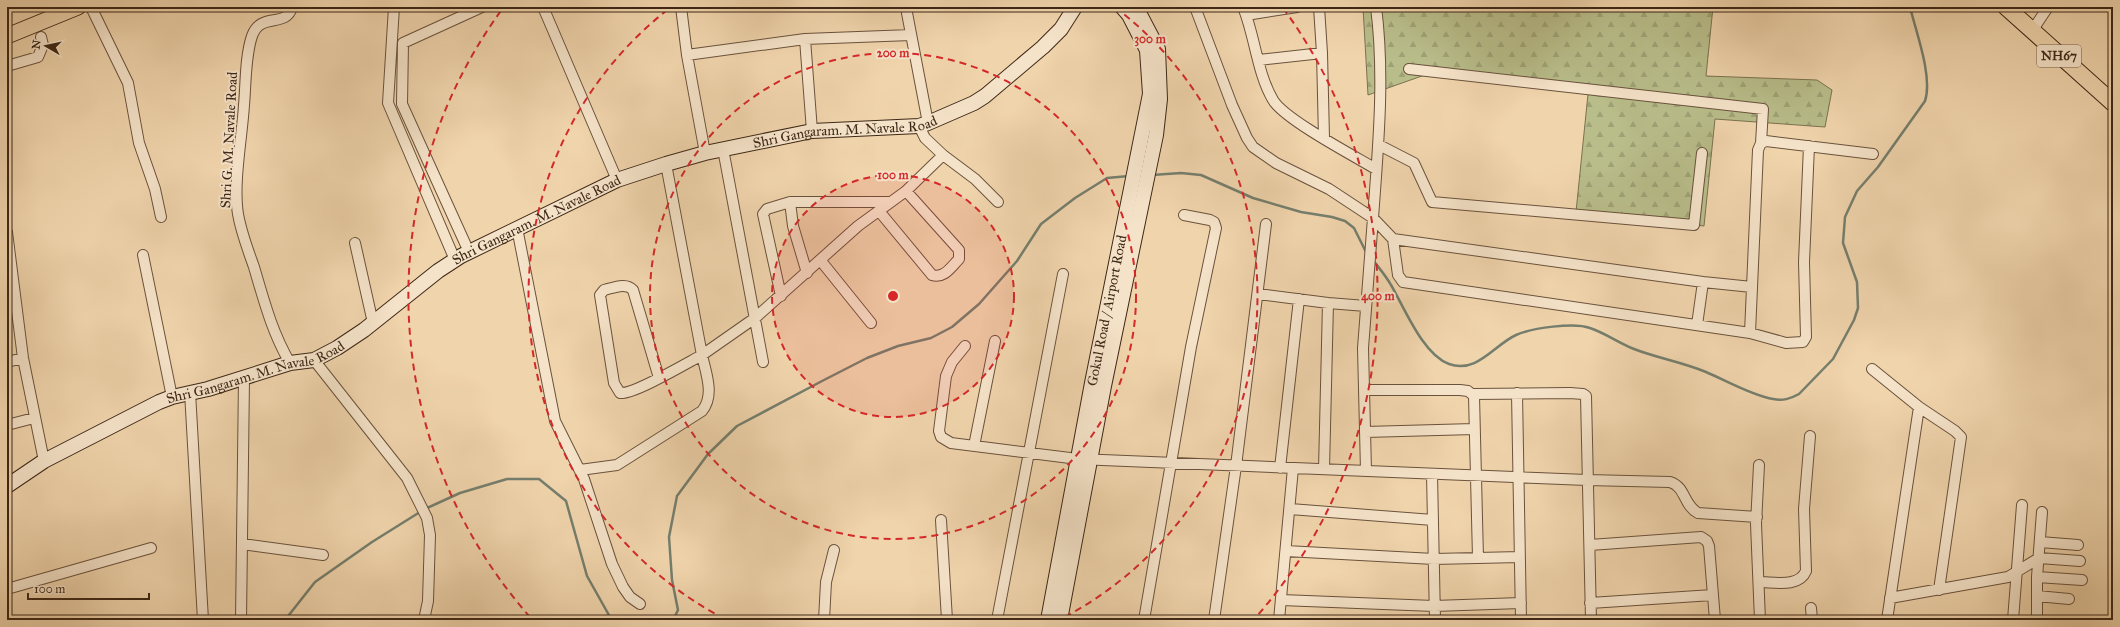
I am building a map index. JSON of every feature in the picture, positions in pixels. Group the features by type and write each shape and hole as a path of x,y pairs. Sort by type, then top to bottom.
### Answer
{"highway":[{"name":"NH67","path":"2006,7 2113,103"}],"main road":[{"path":"7,36 78,7"},
{"name":"Shri Gangaram. M. Navale Road","path":"7,486 44,461 172,397 208,389 290,363 314,360 337,348 373,323 455,260 517,228 617,180 705,153 812,131 924,125 974,103 985,96 1043,47 1061,29 1075,7"},
{"name":"Gokul Road / Airport Road","path":"1122,7 1129,15 1147,50 1155,95"},
{"name":"Gokul Road / Airport Road","path":"1048,620 1084,459 1138,191 1155,95 1158,49 1136,7"},
{"name":"Gokul Road / Airport Road","path":"1060,620 1084,459"}],"street":[{"path":"91,7 128,83 139,143 155,189 161,217"},
{"name":"Shri G. M. Navale Road","path":"290,363 276,338 241,227 238,202 247,66 252,37 255,28 261,23 281,20 291,12 292,7"},
{"path":"394,7 388,103 455,260"},
{"path":"469,252 402,104 403,44 482,7"},
{"path":"543,7 617,180"},
{"path":"681,7 687,55 705,153"},
{"path":"908,7 925,138 943,155 975,179 998,202"},
{"path":"1195,7 1232,105 1247,138 1253,147 1276,163 1329,189 1373,218 1393,239 1398,275 1403,282 1750,333 1786,343 1803,342 1806,337 1804,262 1809,146"},
{"path":"1298,7 1244,11 1271,95 1278,106 1324,138 1376,169"},
{"path":"1319,7 1322,53 1324,138"},
{"path":"1366,471 1363,348 1379,145 1380,45 1376,7"},
{"path":"2032,31 2048,7"},
{"path":"687,55 805,38 911,35"},
{"path":"7,66 38,57 43,45 42,37"},
{"path":"805,38 812,131"},
{"path":"1259,60 1322,53"},
{"path":"1409,69 1763,109 1761,143 1758,150 1750,333"},
{"path":"1761,143 1766,141 1874,154"},
{"path":"1379,145 1414,163 1432,202 1694,226 1702,153"},
{"path":"723,149 735,220 763,362"},
{"path":"659,378 633,290 627,286 604,290 601,292 600,300 616,389 620,393 625,394 659,378 702,355 755,318 821,261 858,226 906,191 943,155"},
{"path":"580,470 617,465 702,411 709,398 666,164"},
{"path":"878,211 932,275 937,277 942,275 959,259 959,250 906,191"},
{"path":"781,296 763,214 767,209 790,202 891,202"},
{"path":"790,202 793,226 807,273"},
{"path":"1144,620 1191,347 1216,228 1214,222 1210,220 1184,215"},
{"path":"1214,620 1236,466 1266,224"},
{"path":"517,228 555,421 580,470 615,569 630,597 640,604"},
{"path":"8,232 23,358 34,418 44,461"},
{"path":"1393,239 1703,282 1752,287"},
{"path":"355,243 373,323"},
{"path":"143,255 172,397"},
{"path":"821,261 871,323"},
{"path":"997,620 1062,274"},
{"path":"1697,325 1703,282"},
{"path":"1258,294 1328,303 1366,306"},
{"path":"1280,468 1299,299"},
{"path":"1324,469 1328,303"},
{"path":"974,446 995,341"},
{"path":"965,346 952,362 946,376 939,431 945,440 974,446 1084,459 1519,478 1670,482 1677,484 1682,489 1686,503 1691,509 1698,513 1757,517"},
{"path":"7,362 23,358"},
{"path":"314,360 412,487 427,518 430,535 428,600 424,620"},
{"path":"1872,369 1918,407 1956,431 1960,437 1939,590"},
{"path":"241,620 244,378"},
{"path":"1365,390 1460,390 1473,394 1578,393 1586,396 1591,620"},
{"path":"190,392 203,620"},
{"path":"1517,393 1521,620"},
{"path":"1473,394 1475,399 1474,429 1478,558"},
{"path":"1887,620 1918,407"},
{"path":"7,425 34,418"},
{"path":"1365,432 1474,429"},
{"path":"1759,582 1796,582 1803,578 1806,572 1804,509 1810,436"},
{"path":"1759,465 1757,517 1760,620"},
{"path":"1280,620 1294,468"},
{"path":"1432,474 1435,620"},
{"path":"2013,620 2022,505"},
{"path":"1290,508 1433,520"},
{"path":"2037,620 2037,577 2042,512"},
{"path":"941,520 947,620"},
{"path":"1590,545 1701,538 1707,541 1709,546 1715,620"},
{"path":"2040,542 2078,545"},
{"path":"242,544 323,555"},
{"path":"7,589 151,548"},
{"path":"824,620 826,582 834,550"},
{"path":"1286,551 1434,559 1520,557"},
{"path":"1890,598 2008,577 2039,558 2080,561"},
{"path":"2037,577 2082,580"},
{"path":"1590,603 1713,595"},
{"path":"2037,596 2069,599"},
{"path":"1281,600 1434,606 1521,603"},
{"path":"1811,608 1812,620"}],"green space":[{"path":"1363,7 1713,7 1706,76 1817,80 1832,90 1825,127 1715,119 1704,226 1576,212 1588,94 1577,91 1436,71 1368,95"}],"waterway":[{"path":"1373,260 1385,275 1423,341 1440,359 1449,364 1459,366 1477,362 1508,340 1523,332 1542,328 1583,326 1596,330 1634,349 1688,365 1757,395 1780,400 1796,396 1833,359 1854,320 1858,308 1857,282 1843,243 1845,217 1857,191 1878,167 1925,101 1927,80 1923,54 1910,7"},
{"path":"1152,175 1181,173 1201,175 1253,198 1301,212 1332,217 1345,221 1354,228 1366,252"},
{"path":"673,620 678,610 672,580 669,537 677,496 708,454 737,426 824,380 867,358 898,346 931,338 952,327 979,304 1017,261 1041,224 1075,198 1107,178 1129,176"},
{"path":"425,509 460,493 507,479 539,479 566,501 587,576 610,617 614,620"},
{"path":"285,620 315,582 372,542 420,512"}]}
